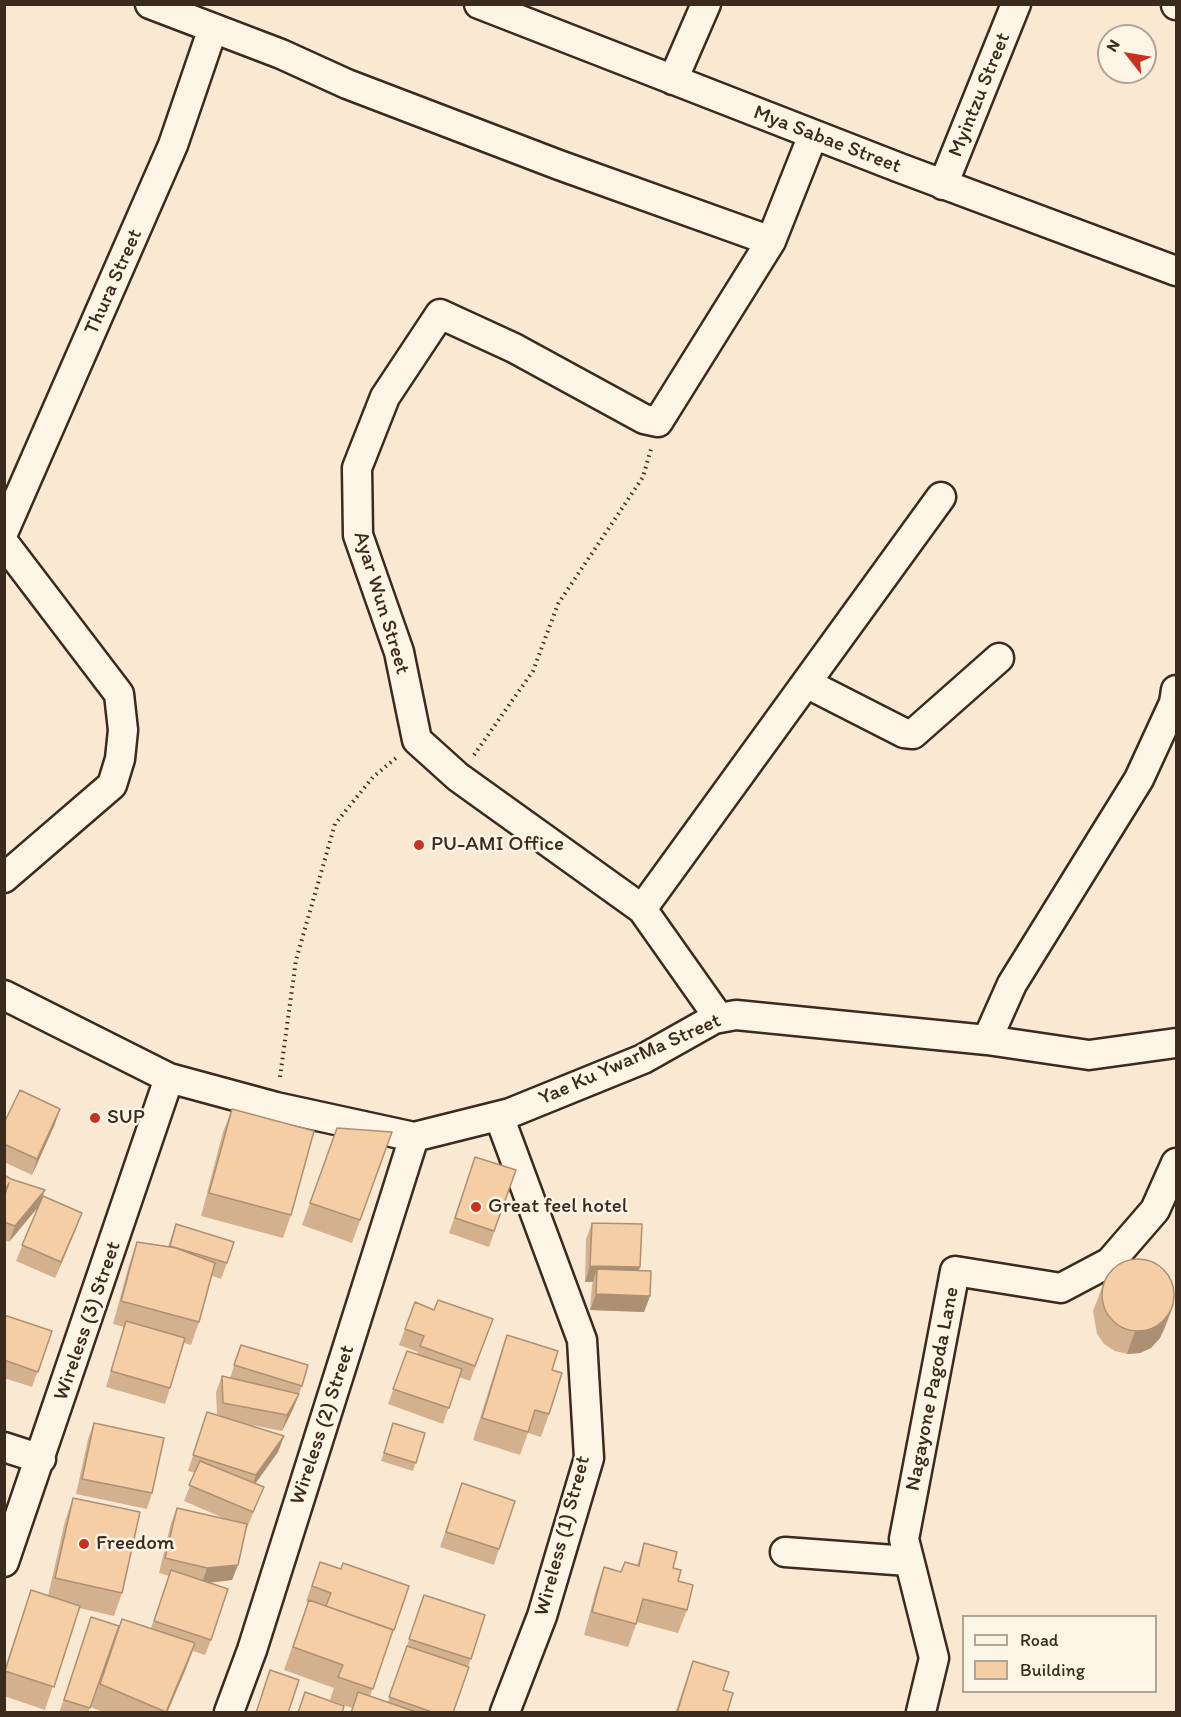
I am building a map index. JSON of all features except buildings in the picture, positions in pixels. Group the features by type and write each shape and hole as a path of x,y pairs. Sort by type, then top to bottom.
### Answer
{"street":[{"path":"150,4 281,54 347,84 545,160 771,241"},
{"name":"Mya Sabae Street","path":"479,4 813,135 1176,271"},
{"path":"673,80 706,4"},
{"name":"Myintzu Street","path":"944,185 1016,4"},
{"name":"Thura Street","path":"4,531 173,146 213,28"},
{"path":"658,422 771,241 813,135"},
{"name":"Ayar Wun Street","path":"417,740 399,652 358,536 357,468 385,397 440,314 514,348 644,419 658,422"},
{"path":"642,909 941,497"},
{"path":"4,543 119,694 123,730 120,759 112,784 4,878"},
{"path":"806,683 904,733 913,734 999,658"},
{"path":"987,1040 1012,984 1139,779 1174,703 1176,690"},
{"path":"417,740 459,777 642,909 719,1018"},
{"name":"Yae Ku YwarMa Street","path":"4,995 169,1078 276,1107 414,1137 499,1116 643,1059 719,1018 736,1015 987,1040 1089,1055 1176,1043"},
{"name":"Wireless (3) Street","path":"4,1562 169,1078"},
{"name":"Wireless (1) Street","path":"499,1116 582,1340 589,1458 542,1616 505,1713"},
{"name":"Wireless (2) Street","path":"229,1713 259,1628 414,1137"},
{"name":"Nagayone Pagoda Lane","path":"921,1713 934,1658 904,1539 955,1271 1061,1288 1110,1262 1155,1210 1176,1163"},
{"path":"4,1448 41,1459"},
{"path":"786,1552 908,1561"}],"path":[{"path":"459,777 533,671 558,604 643,477 658,422"},
{"path":"276,1107 296,960 335,824 373,777 417,740"}],"place":[{"name":"PU-AMI Office","path":"419,845"},
{"name":"SUP","path":"95,1118"},
{"name":"Great feel hotel","path":"476,1207"},
{"name":"Freedom","path":"84,1544"}]}
